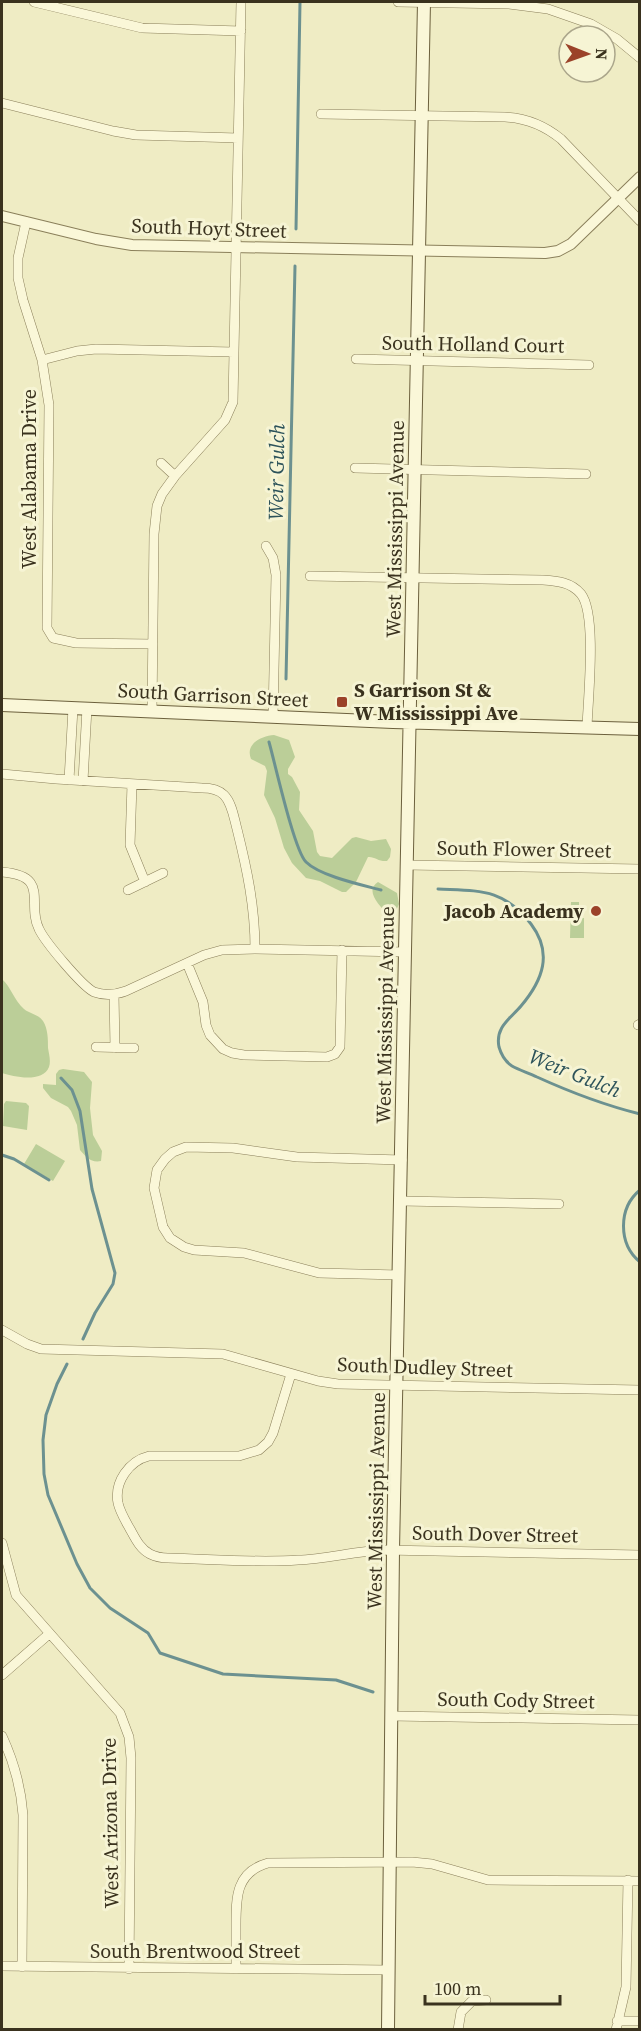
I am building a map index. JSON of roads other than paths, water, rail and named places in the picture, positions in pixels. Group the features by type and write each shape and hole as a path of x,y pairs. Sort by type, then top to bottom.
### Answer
{"main road":[{"name":"West Mississippi Avenue","path":"388,2030 393,1550 424,2"},
{"name":"South Garrison Street","path":"2,705 411,723 639,729"}],"street":[{"path":"34,2 142,28 241,31"},
{"path":"152,711 155,514 159,499 175,476 229,415 233,394 241,2"},
{"path":"398,2 509,4 554,10 597,27 617,39 639,58"},
{"path":"2,103 136,135 238,138"},
{"path":"321,114 505,117 536,123 561,138 639,221"},
{"name":"South Hoyt Street","path":"2,216 96,239 132,245 540,253 558,251 571,244 639,177"},
{"name":"West Alabama Drive","path":"26,222 18,258 18,278 42,360 50,414 47,628 53,638 71,642 153,644"},
{"path":"42,360 77,351 96,349 234,352"},
{"name":"South Holland Court","path":"356,359 589,365"},
{"path":"161,463 175,476"},
{"path":"355,468 586,474"},
{"path":"266,546 273,558 276,575 273,717"},
{"path":"310,576 549,581 564,583 577,590 584,598 589,616 587,727"},
{"path":"69,780 73,708"},
{"path":"83,781 87,708"},
{"path":"2,774 208,788 220,792 225,797 233,815 250,884 255,949"},
{"path":"132,784 129,840 132,853 145,882"},
{"name":"South Flower Street","path":"407,865 639,869"},
{"path":"2,872 18,874 30,883 35,896 38,927 82,982 94,992 103,994 114,994 131,989 218,950 405,952"},
{"path":"128,890 163,873"},
{"path":"187,963 203,1002 207,1028 220,1047 242,1055 326,1057 335,1054 340,1047 342,950"},
{"path":"114,994 115,1048"},
{"path":"96,1047 134,1048"},
{"path":"399,1275 320,1273 244,1253 194,1250 184,1247 170,1238 163,1227 154,1188 157,1170 165,1159 173,1152 186,1147 233,1148 310,1158 402,1160"},
{"path":"401,1200 559,1204"},
{"name":"South Dudley Street","path":"2,1330 41,1349 223,1354 291,1374 338,1384 639,1390"},
{"name":"South Dover Street","path":"291,1374 273,1433 259,1450 239,1456 156,1455 141,1458 129,1467 120,1482 117,1496 122,1514 143,1550 164,1558 287,1561 357,1551 393,1550 639,1555"},
{"name":"West Arizona Drive","path":"2,1543 16,1595 115,1706 124,1721 129,1737 131,1758 129,1969"},
{"path":"2,1675 49,1634"},
{"name":"South Cody Street","path":"392,1716 639,1720"},
{"path":"2,1736 14,1764 21,1792 23,1815 22,1967"},
{"path":"236,1969 237,1896 250,1870 268,1863 391,1862 432,1864 488,1880 639,1881"},
{"path":"628,1880 626,1987 616,2025 639,2021"},
{"name":"South Brentwood Street","path":"2,1966 389,1970"},
{"path":"458,2030 461,2012 472,2001 486,2000"}],"waterway":[{"name":"Weir Gulch","path":"296,229 300,2"},
{"name":"Weir Gulch","path":"286,679 295,266"},
{"name":"Weir Gulch","path":"269,742 296,841 306,862 331,876 381,890"},
{"name":"Weir Gulch","path":"438,889 478,891 500,898 521,912 538,935 543,956 540,976 529,996 504,1024 499,1034 499,1047 508,1062 518,1069 575,1093 640,1114"},
{"path":"61,1078 72,1090 80,1111 92,1189 115,1273 113,1284 95,1313 83,1339"},
{"path":"2,1155 14,1159 49,1180"},
{"name":"Weir Gulch","path":"640,1190 628,1206 624,1226 628,1246 640,1262"},
{"path":"67,1364 46,1415 43,1440 44,1474 48,1495 77,1564 90,1588 110,1608 148,1633 160,1653 223,1674 336,1680 373,1692"}],"place":[{"name":"S Garrison St & W Mississippi Ave","path":"342,702"},
{"name":"Jacob Academy","path":"596,911"}]}
